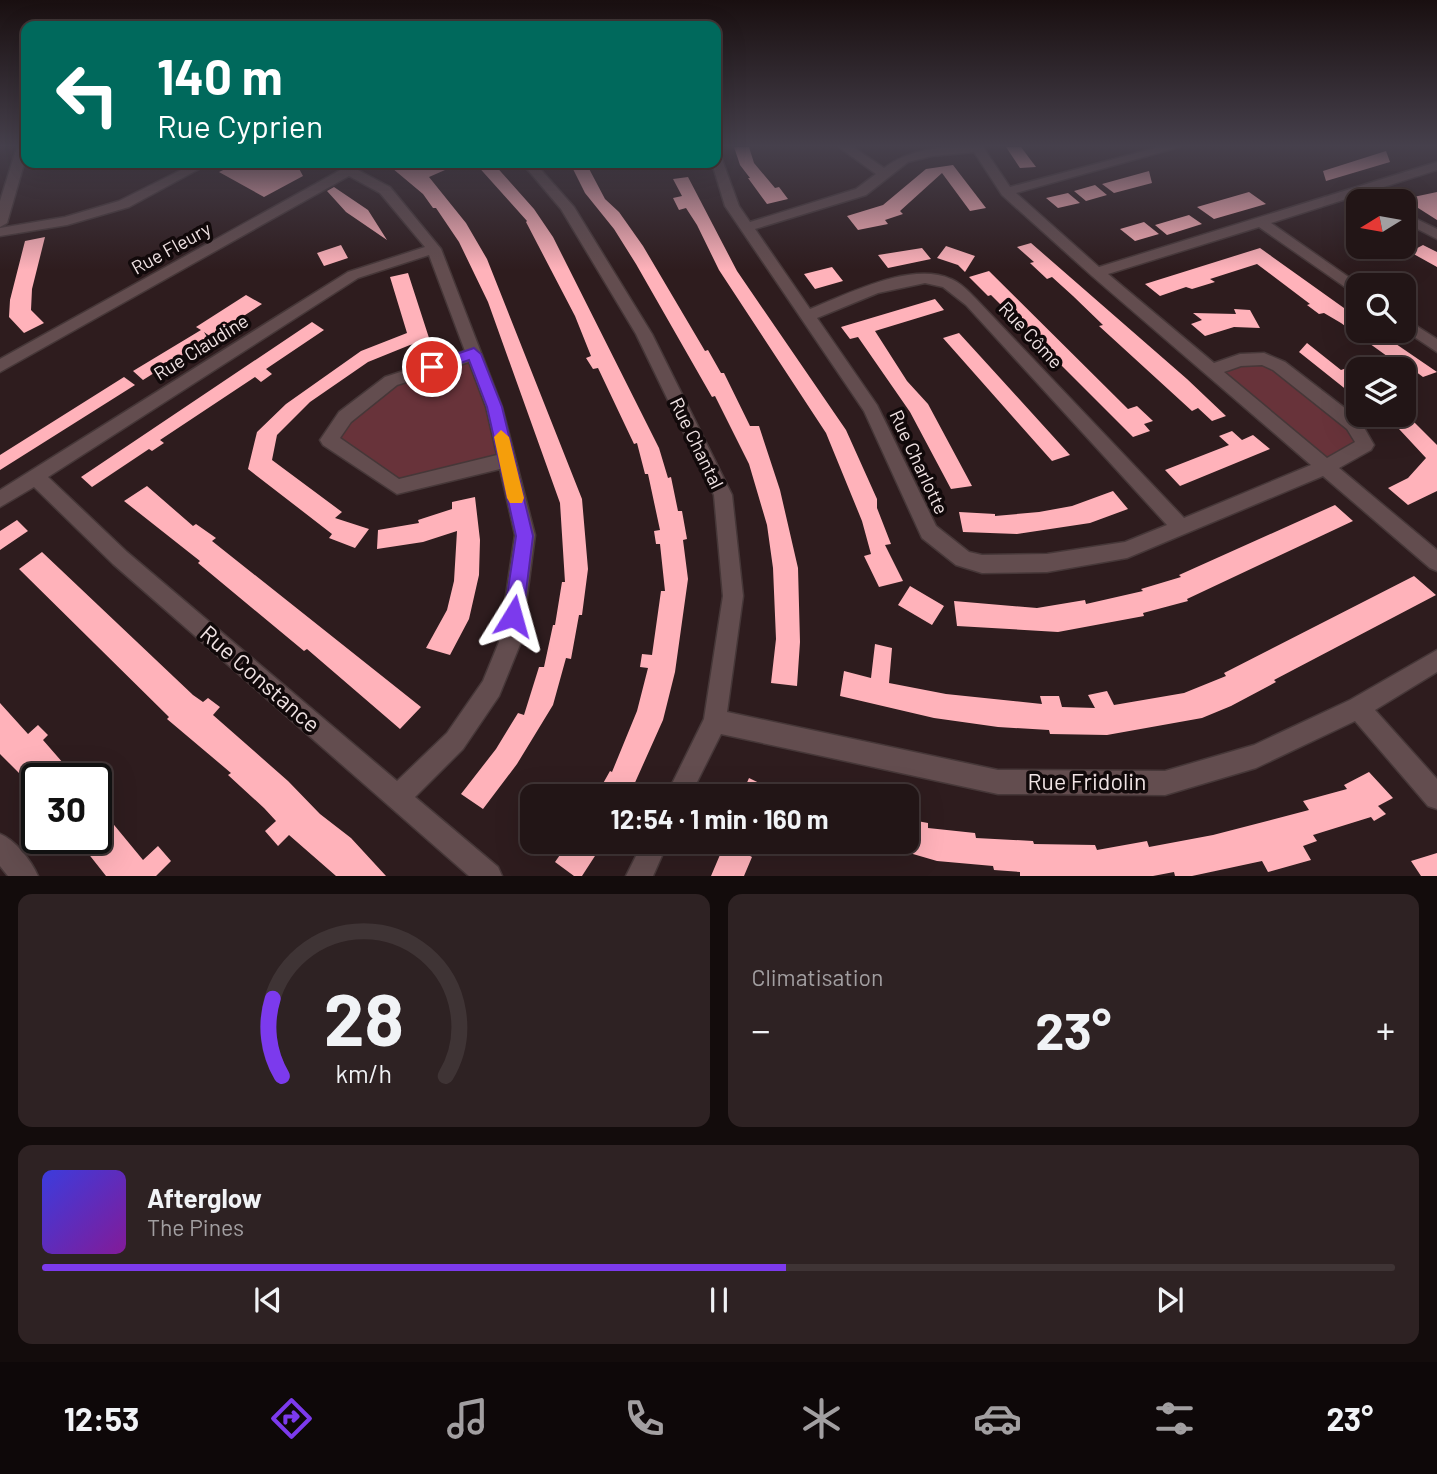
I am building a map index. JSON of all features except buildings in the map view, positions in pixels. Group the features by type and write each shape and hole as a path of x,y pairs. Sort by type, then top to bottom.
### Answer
{"street":[{"path":"0,223 11,188"},
{"path":"0,232 67,221 124,204 155,188"},
{"name":"Rue Fleury","path":"3,360 317,188"},
{"path":"382,188 434,248 494,407 525,536 510,642 491,688 455,741 398,797"},
{"name":"Rue Chantal","path":"550,188 567,207 644,334 723,495 733,596 715,720 684,784"},
{"name":"Rue Charlotte","path":"726,188 732,206 871,409 929,532 963,559 982,564 1046,564 1127,550 1325,467 1365,445 1353,424 1279,366 1264,359 1240,360 1211,370"},
{"path":"746,227 861,192 866,188"},
{"path":"1004,188 1097,273 1437,562"},
{"path":"1007,192 1020,188"},
{"path":"1097,273 1346,194"},
{"path":"1260,221 1346,282"},
{"path":"1416,224 1437,235"},
{"name":"Rue Claudine","path":"0,499 353,275 434,248"},
{"name":"Rue Côme","path":"807,316 887,286 916,279 940,280 952,286 971,302 1181,527"},
{"path":"1416,332 1437,347"},
{"path":"474,354 391,381 345,417 329,440 397,487 507,460"},
{"name":"Rue Constance","path":"36,477 120,558 489,876"},
{"name":"Rue Fridolin","path":"715,720 998,782 1165,783 1256,756 1358,708 1437,660"},
{"path":"1358,708 1437,797"},
{"path":"0,846 25,876"},
{"path":"639,876 650,854"}],"shaded area":[{"path":"474,354 507,460 397,487 329,440 391,381"},
{"path":"1240,360 1279,366 1365,445 1325,467 1211,370"}],"slow traffic":[{"path":"501,437 516,498"}],"route":[{"path":"432,367 474,354 494,407 525,536 513,616"}]}
